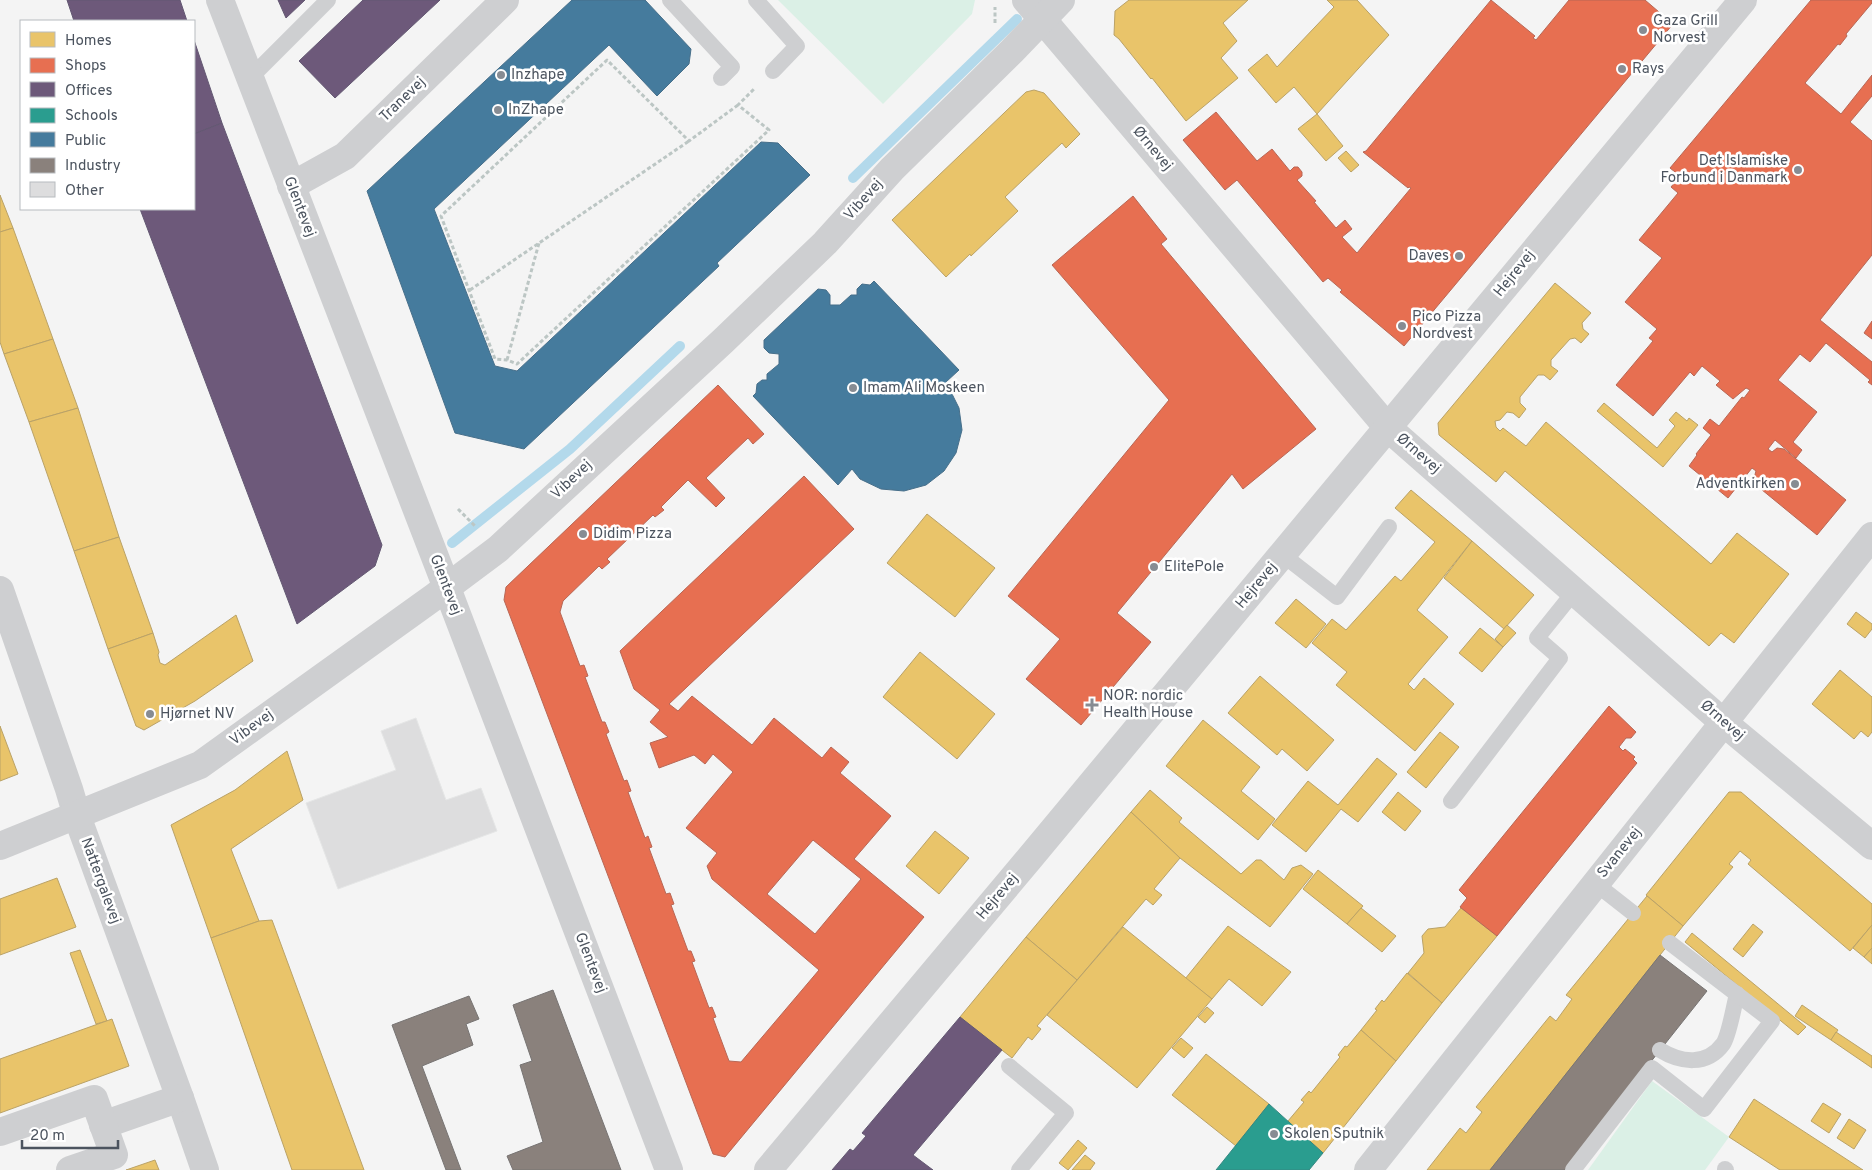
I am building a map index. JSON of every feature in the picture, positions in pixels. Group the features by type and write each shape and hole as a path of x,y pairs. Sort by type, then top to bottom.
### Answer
{"street":[{"name":"Glentevej","path":"220,0 447,588 668,1170"},
{"name":"Tranevej","path":"291,186 345,156 505,0"},
{"name":"Hejrevej","path":"768,1170 1283,555 1743,0"},
{"name":"Ørnevej","path":"1043,6 1388,428 1724,724 1872,846"},
{"name":"Vibevej","path":"0,846 200,765 447,588 498,549 737,328 825,243 892,169 1012,51 1043,6"},
{"name":"Svanevej","path":"1368,1170 1872,536"},
{"name":"Nattergalevej","path":"0,590 77,816 205,1170"},
{"path":"103,1125 180,1098"},
{"path":"0,1132 94,1099 114,1155 70,1170"}],"lane":[{"path":"250,78 328,0"},
{"path":"670,0 732,67 721,78"},
{"path":"756,0 797,46 773,71"},
{"path":"1283,555 1337,597 1389,527"},
{"path":"1451,800 1560,658 1537,638 1574,592"},
{"path":"1596,884 1633,913"},
{"path":"1573,1170 1652,1068 1704,1109 1772,1021 1670,943"},
{"path":"1660,1050 1673,1058 1690,1061 1711,1056 1724,1043 1737,994"},
{"path":"1009,1066 1066,1113 1019,1170"}],"path":[{"path":"995,25 996,0"},
{"path":"689,141 607,60 441,216 496,359 507,360 517,364 769,130 738,105"},
{"path":"470,290 689,141 738,105 773,71"},
{"path":"507,360 539,242"},
{"path":"458,509 465,516"}],"green space":[{"path":"778,0 975,0 972,14 883,104"},
{"path":"1652,1081 1729,1137 1705,1170 1588,1170"}],"building: Homes":[{"path":"1129,0 1248,0 1223,23 1237,41 1221,58 1238,78 1186,121 1152,78 1114,35 1115,11"},
{"path":"1327,0 1357,0 1389,35 1317,114 1294,87 1276,103 1248,70 1267,54 1277,67 1334,7"},
{"path":"1034,90 1044,93 1080,134 1066,148 1062,143 1005,197 1018,211 946,277 892,220 1026,92"},
{"path":"1317,114 1343,146 1326,161 1298,129"},
{"path":"1346,151 1359,165 1351,172 1338,158"},
{"path":"0,195 13,228 0,232"},
{"path":"13,228 53,339 4,354 0,342 0,232"},
{"path":"1555,283 1591,313 1582,323 1583,329 1589,334 1581,343 1575,338 1570,339 1551,360 1551,366 1558,371 1550,380 1544,375 1538,375 1520,397 1520,403 1526,409 1519,418 1513,413 1507,412 1500,420 1495,421 1496,427 1500,431 1503,428 1526,446 1546,422 1711,564 1737,533 1789,574 1734,643 1721,633 1709,646 1505,471 1496,482 1439,435 1438,423"},
{"path":"53,339 78,408 29,422 4,354"},
{"path":"1604,403 1657,448 1675,426 1669,420 1676,412 1687,421 1689,418 1698,425 1663,467 1597,411"},
{"path":"78,408 119,537 74,551 29,422"},
{"path":"1411,490 1472,541 1417,610 1448,637 1408,684 1414,690 1424,678 1454,704 1415,751 1336,685 1347,672 1312,643 1332,619 1346,630 1395,576 1401,581 1435,542 1395,508"},
{"path":"927,514 995,568 955,617 887,563"},
{"path":"119,537 153,633 108,649 74,551"},
{"path":"1472,541 1534,595 1504,629 1444,578"},
{"path":"1296,599 1326,624 1306,648 1275,623"},
{"path":"1856,612 1872,624 1872,629 1865,638 1847,624"},
{"path":"236,615 253,661 195,701 144,730 136,726 108,649 153,633 159,652 160,663 165,665"},
{"path":"1507,625 1516,633 1503,647 1495,639"},
{"path":"1480,628 1503,647 1482,672 1459,653"},
{"path":"920,652 995,714 957,759 883,697"},
{"path":"1840,670 1872,697 1872,732 1868,737 1861,731 1854,739 1812,704"},
{"path":"1260,676 1334,740 1307,771 1282,749 1277,755 1228,713"},
{"path":"1203,720 1260,767 1241,791 1275,819 1258,840 1166,766"},
{"path":"0,726 18,774 0,781"},
{"path":"1440,732 1459,747 1426,788 1407,772"},
{"path":"287,751 303,800 231,849 259,921 211,938 171,825 235,790"},
{"path":"1377,758 1397,774 1358,822 1341,809 1306,852 1272,825 1308,781 1338,805"},
{"path":"1150,790 1182,818 1179,822 1241,874 1256,860 1261,860 1284,880 1292,868 1301,865 1313,874 1270,927 1180,858 1131,812"},
{"path":"1398,792 1421,811 1405,831 1382,812"},
{"path":"1729,792 1741,792 1872,904 1872,925 1850,951 1748,864 1751,860 1740,851 1729,864 1733,867 1683,926 1646,895"},
{"path":"1131,812 1180,858 1154,889 1162,895 1153,905 1146,899 1077,980 1026,937"},
{"path":"935,831 969,858 939,894 906,866"},
{"path":"1318,870 1363,906 1347,924 1303,889"},
{"path":"57,878 76,927 0,955 0,899"},
{"path":"1647,896 1683,926 1490,1170 1427,1170 1460,1128 1466,1133 1482,1112 1476,1107 1550,1016 1556,1021 1572,999 1566,995"},
{"path":"1361,908 1396,936 1382,952 1347,924"},
{"path":"1461,908 1497,936 1442,1003 1408,973 1424,953 1422,936 1428,929 1445,927"},
{"path":"272,920 364,1170 292,1170 211,938 259,921"},
{"path":"1753,924 1763,932 1743,957 1733,949"},
{"path":"1872,925 1872,948 1864,957 1853,948"},
{"path":"1228,926 1291,972 1262,1006 1229,979 1212,999 1185,979"},
{"path":"1123,927 1212,999 1137,1088 1047,1015"},
{"path":"1692,933 1806,1027 1798,1035 1685,942"},
{"path":"1026,937 1077,980 1037,1026 1041,1029 1032,1040 1028,1037 1012,1058 960,1017"},
{"path":"1872,948 1872,964 1864,957"},
{"path":"80,950 107,1021 96,1024 70,953"},
{"path":"1407,973 1442,1003 1396,1061 1361,1030 1377,1010 1375,1009 1382,1000 1384,1002"},
{"path":"1802,1005 1838,1030 1831,1040 1795,1016"},
{"path":"1207,1007 1214,1013 1205,1023 1198,1017"},
{"path":"112,1019 129,1066 0,1113 0,1059"},
{"path":"1361,1030 1396,1061 1323,1153 1288,1121 1304,1102 1301,1100 1309,1091 1311,1093 1340,1057 1338,1055 1345,1046 1347,1047"},
{"path":"1836,1032 1872,1056 1872,1068 1831,1040"},
{"path":"1181,1038 1193,1048 1184,1058 1172,1048"},
{"path":"1206,1054 1269,1104 1236,1146 1172,1095"},
{"path":"1754,1099 1863,1170 1780,1170 1729,1137"},
{"path":"1823,1103 1841,1114 1829,1133 1811,1121"},
{"path":"1849,1119 1866,1130 1854,1149 1837,1138"},
{"path":"1078,1140 1087,1148 1068,1170 1059,1163"},
{"path":"1085,1155 1095,1163 1090,1170 1072,1170"},
{"path":"155,1160 159,1170 126,1170"}],"building: Shops":[{"path":"1491,0 1535,36 1533,38 1536,40 1569,0 1645,0 1673,24 1404,346 1340,292 1342,290 1328,278 1323,282 1237,180 1225,190 1183,140 1216,112 1257,161 1272,149 1290,171 1294,167 1298,167 1302,172 1302,176 1297,180 1316,201 1314,202 1336,228 1345,220 1352,229 1342,237 1357,253 1411,188 1408,188 1363,152 1366,151"},
{"path":"1811,0 1872,0 1872,3 1846,34 1847,36 1840,45 1838,44 1805,83 1841,114 1872,75 1872,96 1850,122 1872,141 1872,255 1820,320 1872,362 1872,385 1868,382 1870,380 1826,343 1810,362 1800,354 1778,380 1817,412 1793,442 1802,450 1796,458 1775,440 1768,449 1772,452 1777,448 1784,449 1846,500 1817,535 1756,485 1754,478 1756,471 1752,468 1728,498 1689,466 1711,435 1703,428 1710,419 1719,426 1750,390 1746,388 1733,399 1716,385 1720,381 1702,366 1694,376 1690,372 1653,416 1616,385 1653,341 1649,338 1657,329 1625,302 1662,258 1639,240 1678,193 1671,187 1680,176 1670,168"},
{"path":"1133,196 1167,239 1161,244 1316,429 1243,489 1232,474 1117,613 1151,642 1081,725 1026,679 1060,639 1008,596 1169,400 1052,265"},
{"path":"1872,321 1872,339 1864,333"},
{"path":"718,385 764,434 753,444 748,438 706,478 725,498 716,507 688,480 661,507 664,510 655,517 653,515 607,559 610,562 602,569 599,566 563,601 560,612 580,666 584,665 588,676 585,677 602,722 605,722 609,732 606,734 624,781 627,780 631,791 628,792 645,838 648,836 652,847 649,848 666,894 670,893 674,904 671,905 688,951 691,951 695,961 692,962 709,1008 712,1007 716,1017 713,1018 729,1061 741,1062 819,970 712,879 707,866 717,853 686,828 733,772 713,754 705,764 694,755 659,768 650,743 668,737 650,722 660,710 634,689 620,651 804,476 854,529 669,704 678,711 692,696 752,745 774,718 822,758 831,747 849,762 840,773 891,816 854,859 924,917 725,1157 713,1154 504,600 506,587","holes":["813,840 861,879 815,934 767,894"]},
{"path":"1609,706 1636,732 1631,738 1626,738 1619,747 1635,757 1633,759 1637,763 1497,936 1460,907 1467,898 1459,890"}],"building: Offices":[{"path":"67,0 180,0 187,20 74,20"},
{"path":"278,0 305,0 286,18"},
{"path":"363,0 440,0 335,98 299,61"},
{"path":"195,43 222,123 195,134"},
{"path":"222,123 382,545 375,566 297,624 140,210 195,210 195,134"},
{"path":"960,1017 1002,1050 913,1155 933,1170 832,1170 850,1149 853,1151 866,1136 862,1133"}],"building: Schools":[{"name":"Skolen Sputnik","path":"1269,1104 1323,1153 1309,1170 1216,1170"}],"building: Public":[{"path":"572,0 645,0 691,49 689,64 657,96 609,45 434,209 495,366 517,371 761,142 778,143 810,175 717,263 719,266 524,449 455,433 367,191"},
{"name":"Imam Ali Moskeen","path":"874,281 959,370 946,382 959,408 962,430 956,453 944,471 926,485 904,491 881,489 860,479 852,469 838,485 753,396 756,393 757,384 762,380 767,380 767,374 779,364 779,354 769,353 764,348 764,340 818,289 826,290 830,295 830,305 840,305 851,295 857,295 857,289 862,284 870,285"}],"building: Industry":[{"path":"1660,955 1707,991 1565,1170 1490,1170"},
{"path":"553,990 621,1170 513,1170 507,1156 543,1142 520,1065 532,1061 513,1005"},
{"path":"469,996 479,1019 466,1024 473,1045 422,1066 461,1170 446,1170 392,1025"}],"building: Other":[{"path":"416,718 446,800 481,788 497,831 338,889 306,803 396,770 381,731"}],"waterway":[{"path":"853,178 1017,19"},
{"path":"452,543 570,449 680,346"}],"place":[{"name":"Gaza Grill Norvest","path":"1643,30"},
{"name":"Rays","path":"1622,69"},
{"name":"Inzhape","path":"501,75"},
{"name":"InZhape","path":"498,110"},
{"name":"Det Islamiske Forbund i Danmark","path":"1798,170"},
{"name":"Daves","path":"1459,256"},
{"name":"Pico Pizza Nordvest","path":"1402,326"},
{"name":"Imam Ali Moskeen","path":"853,388"},
{"name":"Adventkirken","path":"1795,484"},
{"name":"Didim Pizza","path":"583,534"},
{"name":"ElitePole","path":"1154,567"},
{"name":"NOR: nordic Health House","path":"1092,705"},
{"name":"Hjørnet NV","path":"150,714"},
{"name":"Skolen Sputnik","path":"1274,1134"}]}
